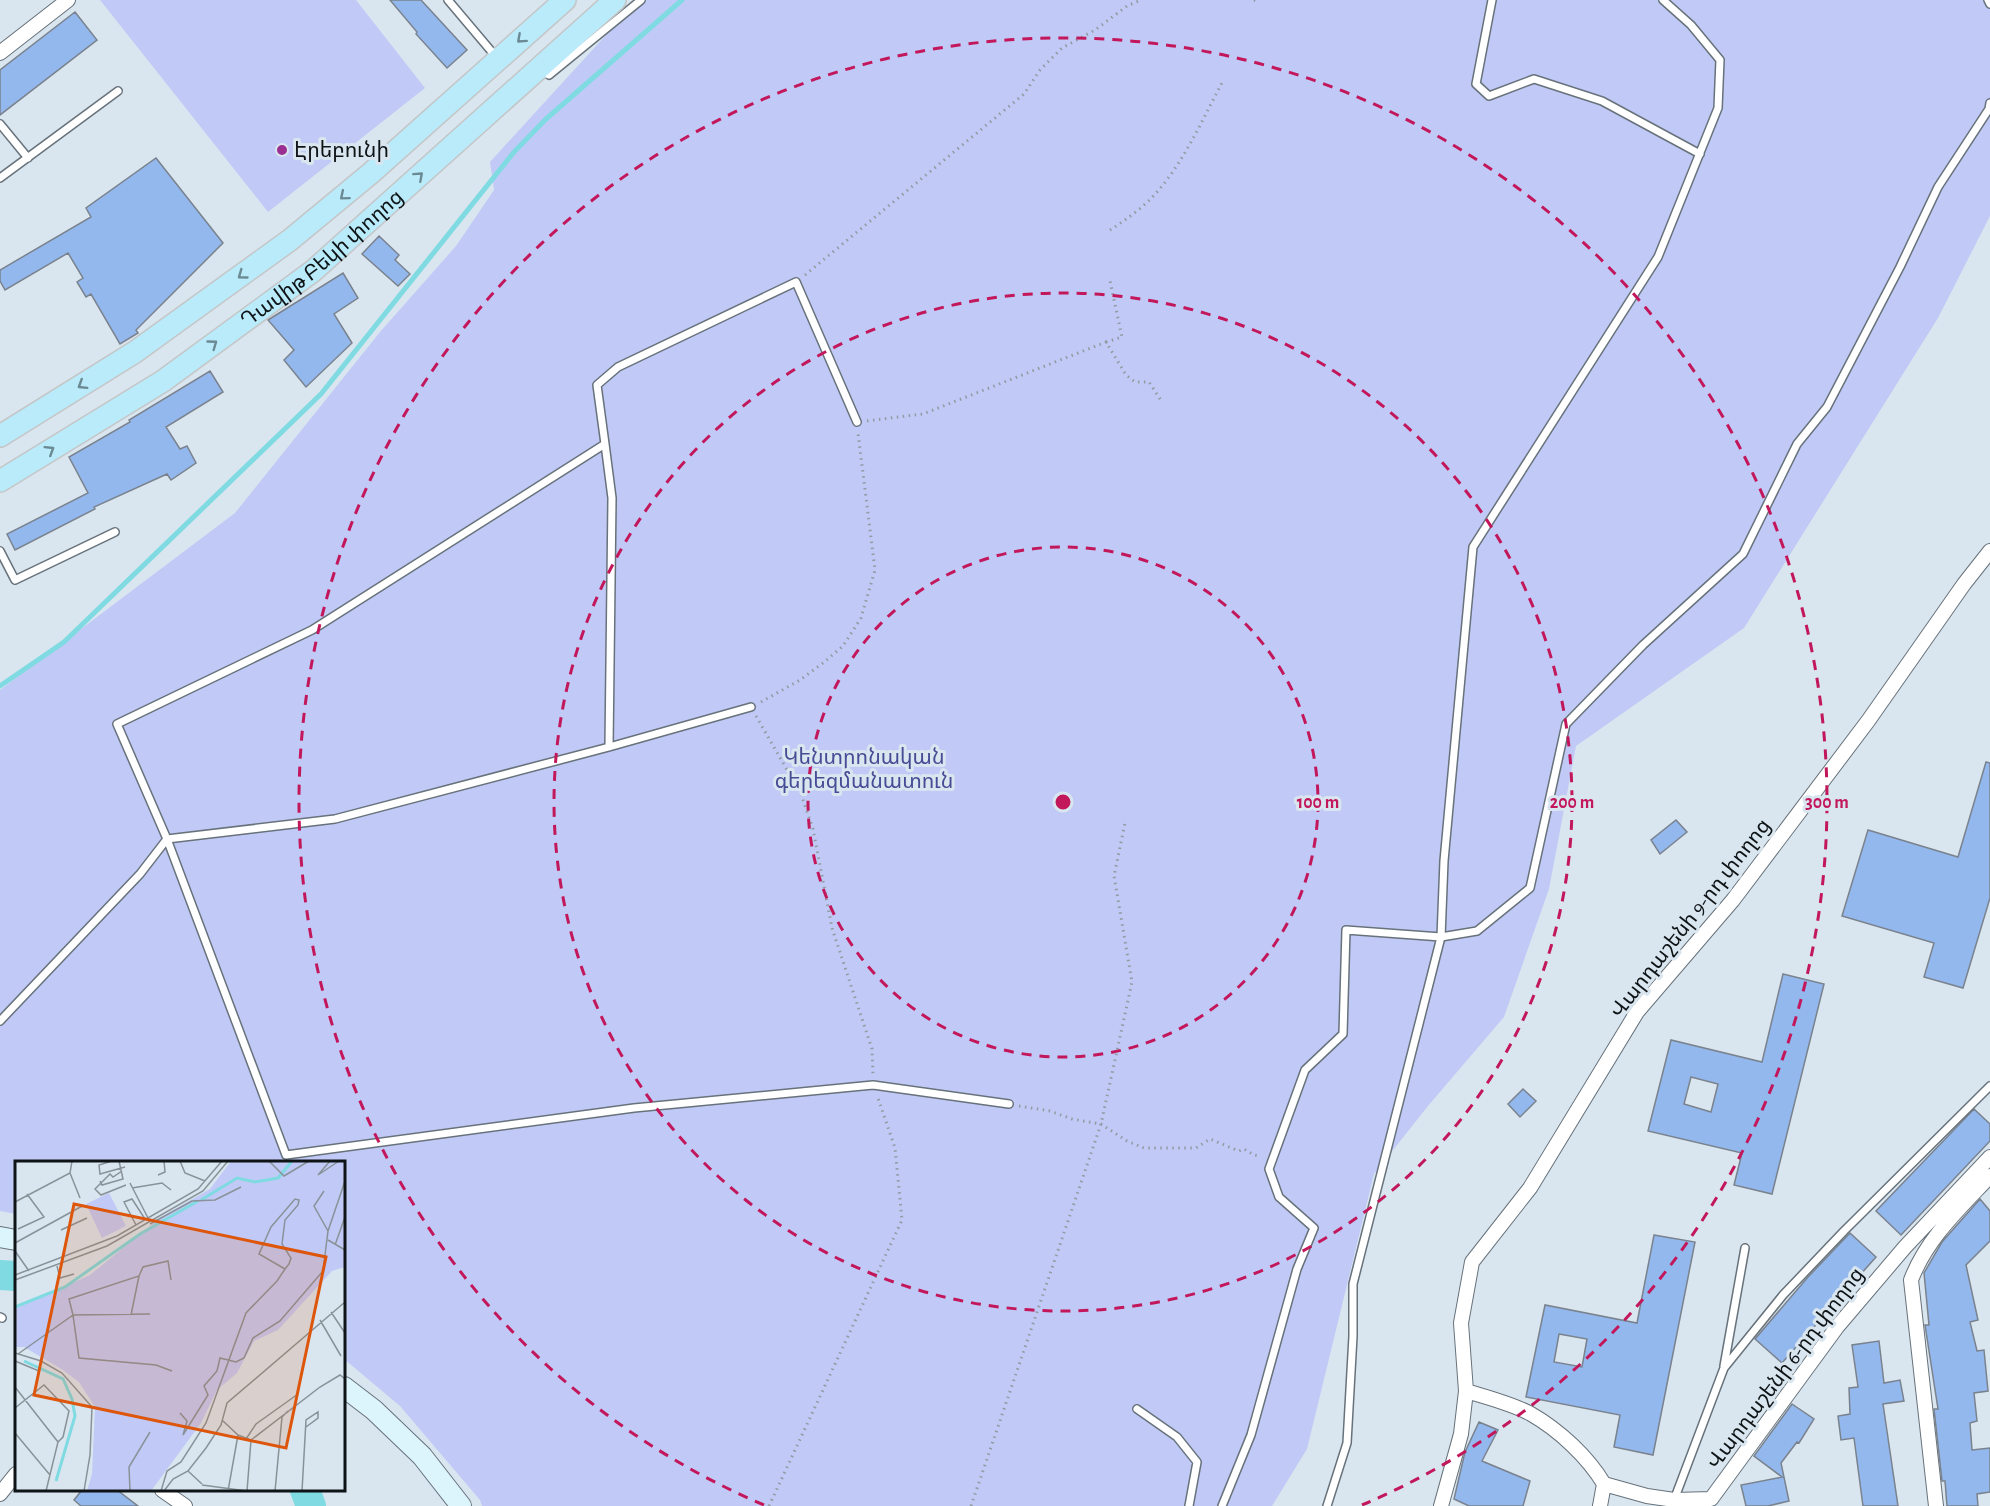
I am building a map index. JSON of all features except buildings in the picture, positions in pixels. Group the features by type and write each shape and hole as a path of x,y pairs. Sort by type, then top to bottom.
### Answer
{"main road":[{"name":"Դավիթ Բեկի փողոց","path":"0,481 163,381 313,271 615,0"},
{"name":"Դավիթ Բեկի փողոց","path":"0,436 135,352 290,240 371,173 560,2"},
{"path":"0,1237 15,1240"},
{"path":"345,1388 374,1410 422,1456 461,1506"}],"street":[{"path":"0,54 68,0"},
{"name":"Վարդաշենի 9-րդ փողոց","path":"1441,1506 1461,1434 1466,1391 1461,1323 1472,1262 1530,1188 1637,1012 1740,891 1868,721 1990,550"},
{"name":"Վարդաշենի 6-րդ փողոց","path":"1604,1484 1647,1496 1714,1503 1837,1327 1905,1247 1990,1157"},
{"path":"1936,1506 1911,1280 1918,1263 1945,1223 1990,1176"},
{"path":"1466,1391 1531,1414 1570,1443 1589,1461 1604,1484 1600,1506"},
{"path":"0,1494 15,1475"},
{"path":"163,1491 185,1506"}],"lane":[{"path":"448,0 498,60"},
{"path":"540,68 549,75 641,0"},
{"path":"1492,0 1476,84 1489,96 1534,79 1602,100 1700,154"},
{"path":"1327,1506 1347,1443 1353,1336 1353,1284 1441,937 1444,861 1473,547 1658,257 1718,108 1720,60 1691,25 1663,0"},
{"path":"0,178 117,91"},
{"path":"1222,1506 1251,1435 1297,1269 1314,1228 1280,1197 1269,1168 1305,1070 1343,1034 1346,930 1441,937 1477,931 1530,888 1566,724 1643,645 1743,554 1797,444 1827,406 1938,187 1989,109 1990,103"},
{"path":"0,124 28,158"},
{"path":"609,747 612,498 597,385 618,367 796,282 857,422"},
{"path":"605,444 312,630 117,724 167,839 286,1155 633,1108 873,1085 1009,1104"},
{"path":"0,551 15,580 115,532"},
{"path":"0,1021 140,874 167,839 335,819 751,707"},
{"path":"1724,1368 1783,1295 1990,1086"},
{"path":"1674,1500 1724,1368 1745,1248"},
{"path":"1137,1409 1177,1437 1197,1462 1189,1506"}],"path":[{"path":"796,282 1023,94 1040,70 1062,48 1095,30 1127,6 1141,0"},
{"path":"1110,230 1136,212 1163,184 1187,151 1222,84"},
{"path":"769,1506 902,1220 895,1148 873,1085 872,1049 832,928 813,829 801,794 751,707 800,680 823,663 843,646 861,618 875,570 857,422 923,414 1106,342 1122,338 1110,281"},
{"path":"1106,342 1126,375 1135,382 1149,382 1162,402"},
{"path":"971,1506 1101,1124 1132,982 1114,876 1125,823"},
{"path":"1009,1104 1050,1111 1072,1119 1101,1124 1127,1141 1144,1148 1196,1148 1210,1139 1239,1151 1245,1149 1254,1155 1273,1159"}],"green space":[{"name":"Էրեբունի","path":"100,0 356,0 425,88 268,212"},
{"name":"Կենտրոնական գերեզմանատուն","path":"638,0 1990,0 1990,216 1938,318 1744,628 1576,746 1549,889 1504,1017 1374,1174 1307,1449 1272,1506 482,1506 480,1500 400,1406 345,1360 345,1161 15,1161 15,1214 0,1211 0,690 235,513 380,332 456,246 494,190 490,162"}],"waterway":[{"path":"0,686 64,642 321,394 514,152 546,119 682,0"},
{"path":"0,1275 15,1276"},
{"path":"305,1491 311,1506"}],"place":[{"name":"Էրեբունի","path":"282,150"}]}
